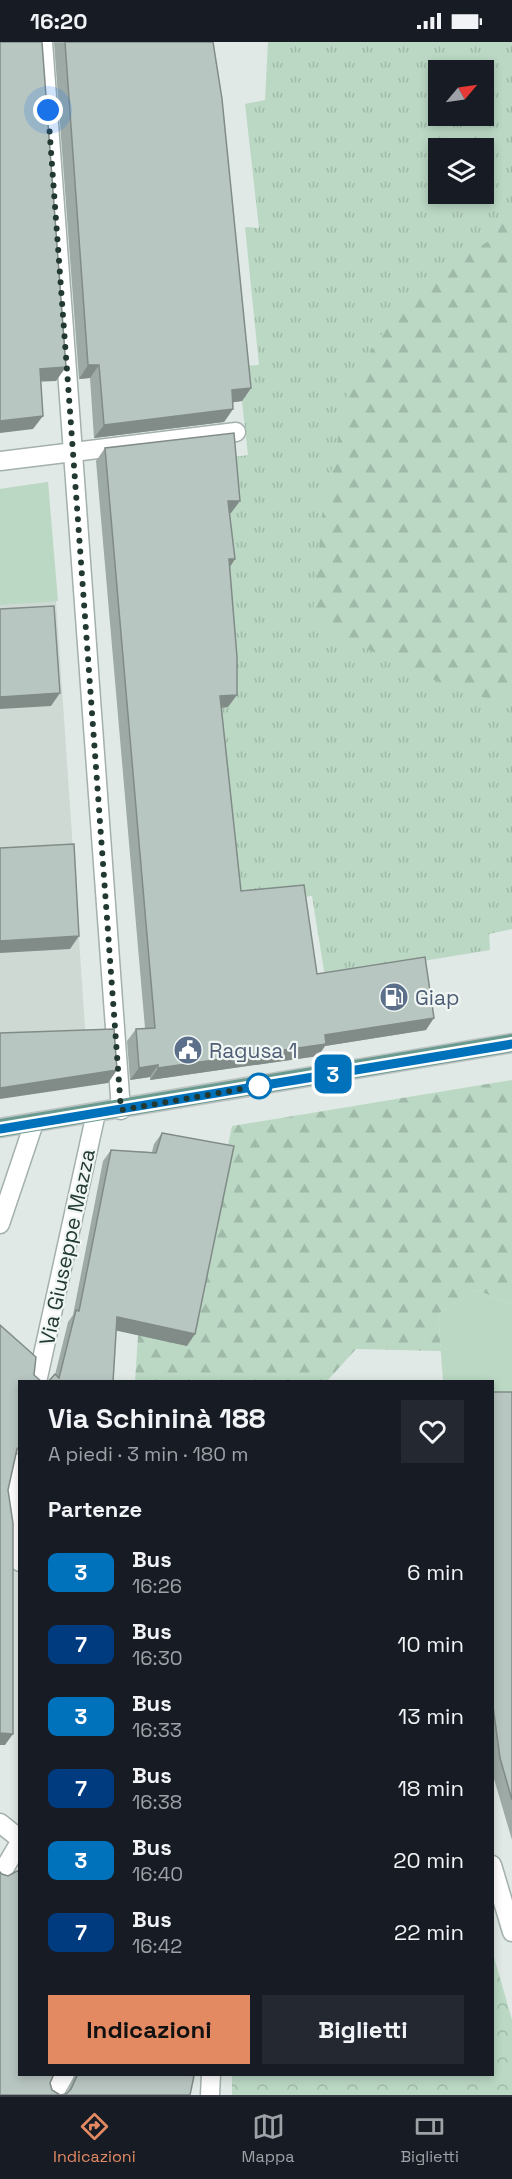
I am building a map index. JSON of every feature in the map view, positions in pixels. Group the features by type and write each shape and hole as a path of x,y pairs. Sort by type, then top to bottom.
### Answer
{"main road":[{"path":"0,1128 121,1110 512,1044"}],"street":[{"path":"43,42 121,1110"},
{"path":"0,461 236,432"},
{"name":"Via Giuseppe Mazza","path":"37,1380 96,1113"},
{"path":"0,1224 34,1123"},
{"path":"18,1471 11,1500 18,1548"},
{"path":"0,1823 18,1839"},
{"path":"0,1876 18,1844"},
{"path":"494,1872 512,1932"},
{"path":"53,2095 64,2076"},
{"path":"210,2095 211,2076"}],"shaded area":[{"path":"48,482 86,1042 0,1046 0,489"}],"green space":[{"path":"268,42 512,42 512,929 489,934 490,950 325,977 312,896 229,904 212,709 228,707 227,458 248,455 238,366 259,365 245,227 259,228 245,104 265,100"},
{"path":"512,207 512,704 507,706 437,681 312,624 322,516 349,385 414,285 489,241"},
{"path":"48,482 58,601 0,605 0,489"},
{"path":"512,1080 512,1304 476,1290 438,1314 441,1351 356,1349 328,1380 135,1380 138,1335 187,1345 232,1126"},
{"path":"476,1290 512,1304 512,1404 494,1404 494,1380 443,1380 438,1314"},
{"path":"494,1957 512,2020 512,2095 232,2095 232,2076 494,2076"}],"building":[{"path":"0,42 42,42 66,367 40,369 43,416 0,421"},
{"path":"65,42 213,42 222,99 251,388 232,390 233,409 104,425 99,365 88,365"},
{"path":"234,433 240,501 228,501 235,559 229,559 237,657 237,695 220,696 241,891 304,885 317,974 425,957 434,1018 325,1035 326,1044 158,1068 158,1065 139,1068 136,1029 155,1028 105,448"},
{"path":"54,606 60,693 0,697 0,609"},
{"path":"74,844 79,936 0,941 0,848"},
{"path":"114,1029 117,1070 0,1088 0,1033"},
{"path":"162,1133 234,1146 195,1334 117,1317 113,1380 50,1380 55,1374 59,1378 76,1310 79,1311 111,1150 156,1153"},
{"path":"0,1325 36,1357 34,1375 40,1380 18,1380 18,1448 8,1490 13,1523 13,1734 0,1733"},
{"path":"494,1392 512,1392 512,1800 500,1758 494,1714"},
{"path":"18,1871 18,2076 53,2076 50,2083 52,2090 60,2095 0,2095 0,1872 8,1876"},
{"path":"77,2076 194,2076 190,2095 60,2095 66,2094 71,2089"}],"bus line":[{"name":"3","path":"0,1129 512,1044"}],"place":[{"name":"Giap","path":"394,997"},
{"name":"Ragusa 1","path":"188,1050"}],"route":[{"path":"48,110 121,1110 259,1086"}]}
